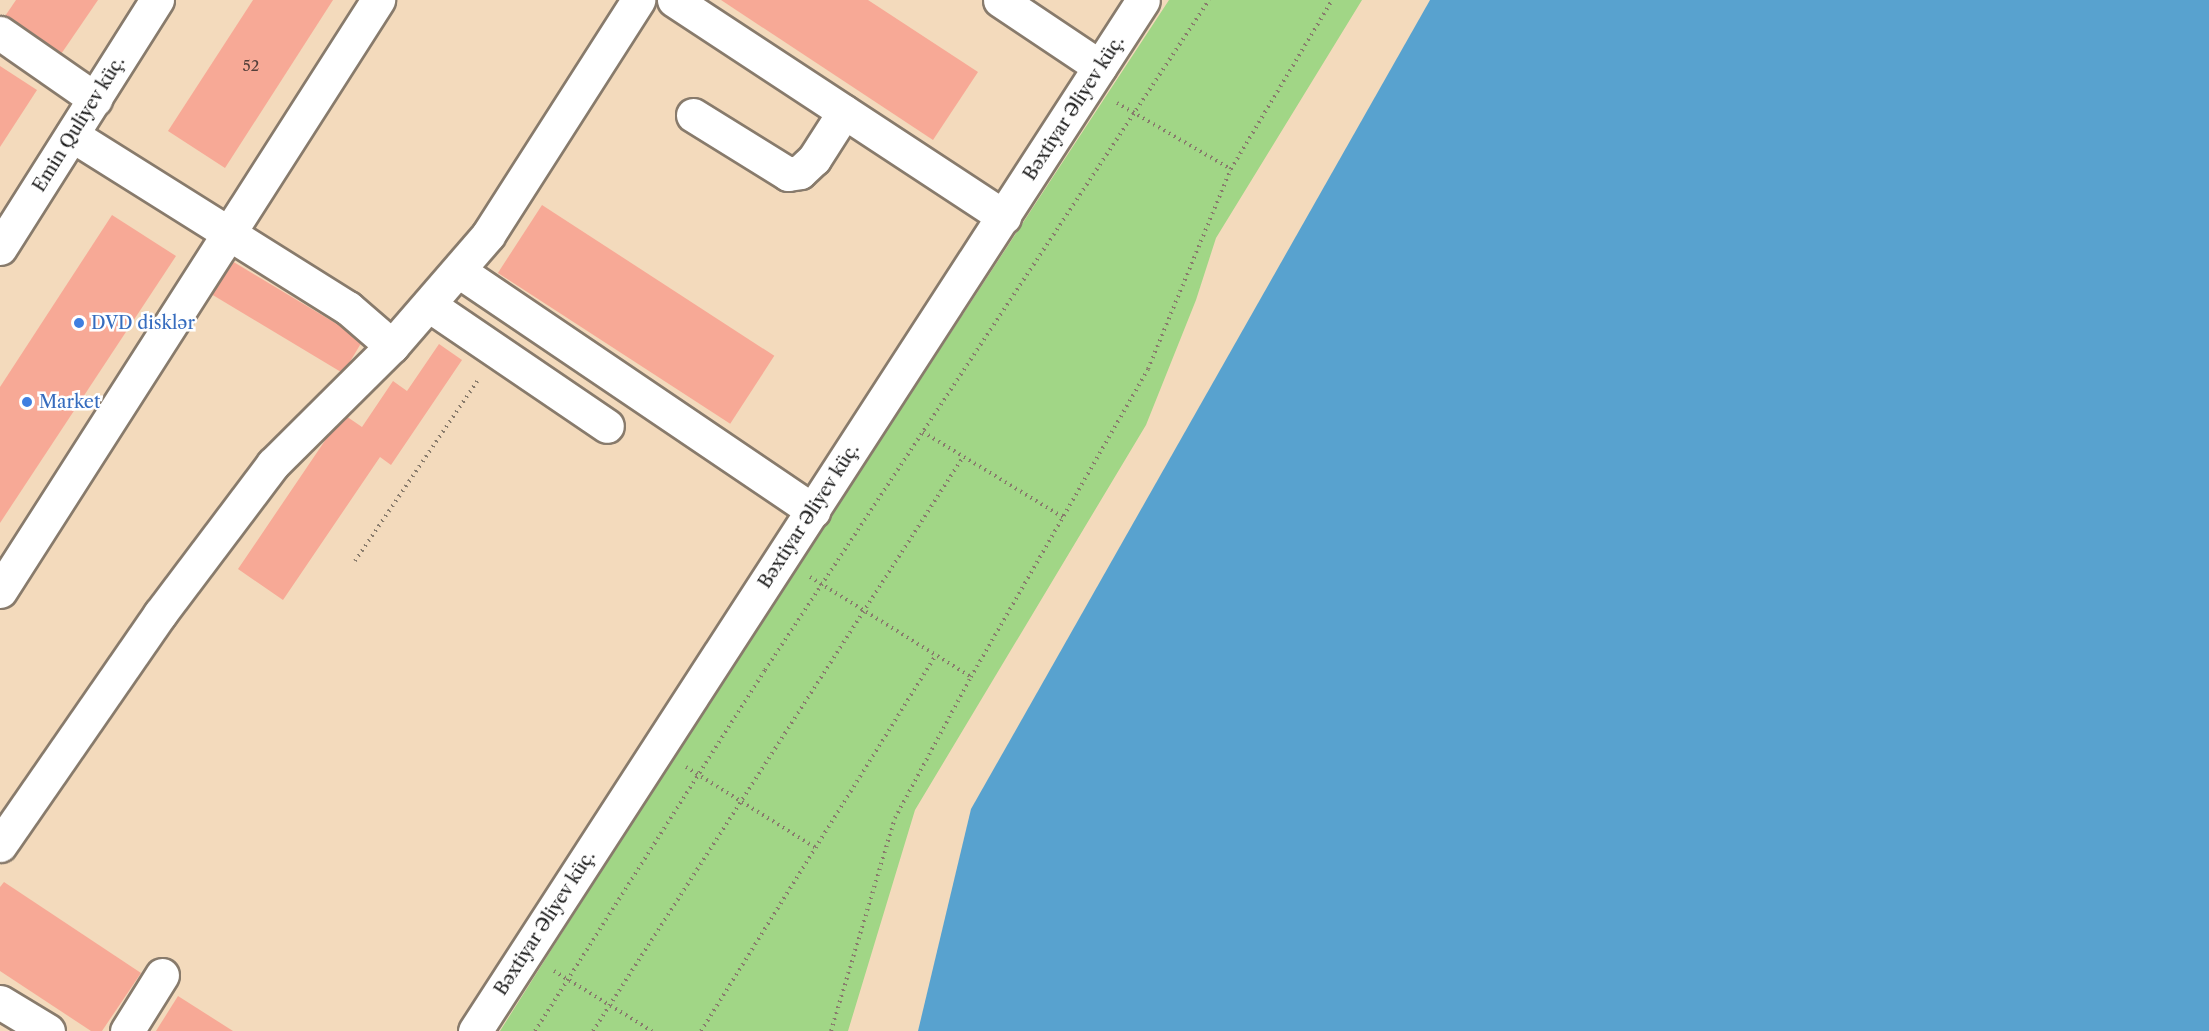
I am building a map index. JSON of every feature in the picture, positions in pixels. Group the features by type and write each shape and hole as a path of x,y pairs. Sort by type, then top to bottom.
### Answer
{"street":[{"name":"Emin Quliyev küç.","path":"0,248 157,0"},
{"path":"0,591 378,0"},
{"path":"0,845 172,597 273,464 392,346 488,235 638,0"},
{"path":"674,0 1004,217"},
{"path":"1000,0 1094,77"},
{"name":"Bəxtiyar Əliyev küç.","path":"475,1031 1143,0"},
{"path":"0,33 95,99"},
{"path":"693,115 788,174 800,172 814,159 844,112"},
{"path":"72,135 228,236 348,308 392,346"},
{"path":"459,271 813,511"},
{"path":"429,305 607,426"},
{"path":"128,1031 162,975"},
{"path":"0,1002 48,1031"}],"path":[{"path":"535,1031 822,584 1209,0"},
{"path":"831,1031 895,818 971,677 1148,369 1231,169 1332,0"},
{"path":"1094,77 1134,113 1231,169"},
{"path":"355,561 497,352"},
{"path":"923,432 1063,517"},
{"path":"593,1031 963,457"},
{"path":"782,558 971,677"},
{"path":"701,1031 936,655"},
{"path":"657,750 816,848"},
{"path":"526,953 652,1031"}],"green space":[{"path":"1169,0 1362,0 1216,238 1196,300 1146,425 915,810 848,1031 500,1031 691,729"}],"water":[{"path":"1430,0 2209,0 2209,1031 918,1031 971,809"}],"building":[{"path":"16,0 98,0 57,60 1,22"},
{"path":"253,0 333,0 225,168 168,131"},
{"path":"721,0 868,0 978,72 933,140"},
{"path":"0,66 37,90 0,147"},
{"path":"542,205 774,356 730,424 498,273"},
{"path":"112,215 176,256 0,523 0,387"},
{"path":"232,261 363,340 343,373 212,294"},
{"path":"439,344 462,360 391,465 380,457 283,600 238,569 343,414 362,427 393,381 407,391"},
{"path":"4,882 141,973 102,1031 91,1031 0,971 0,887"},
{"path":"178,996 233,1031 156,1031"}],"place":[{"name":"DVD disklər","path":"79,323"},
{"name":"Market","path":"27,402"}]}
